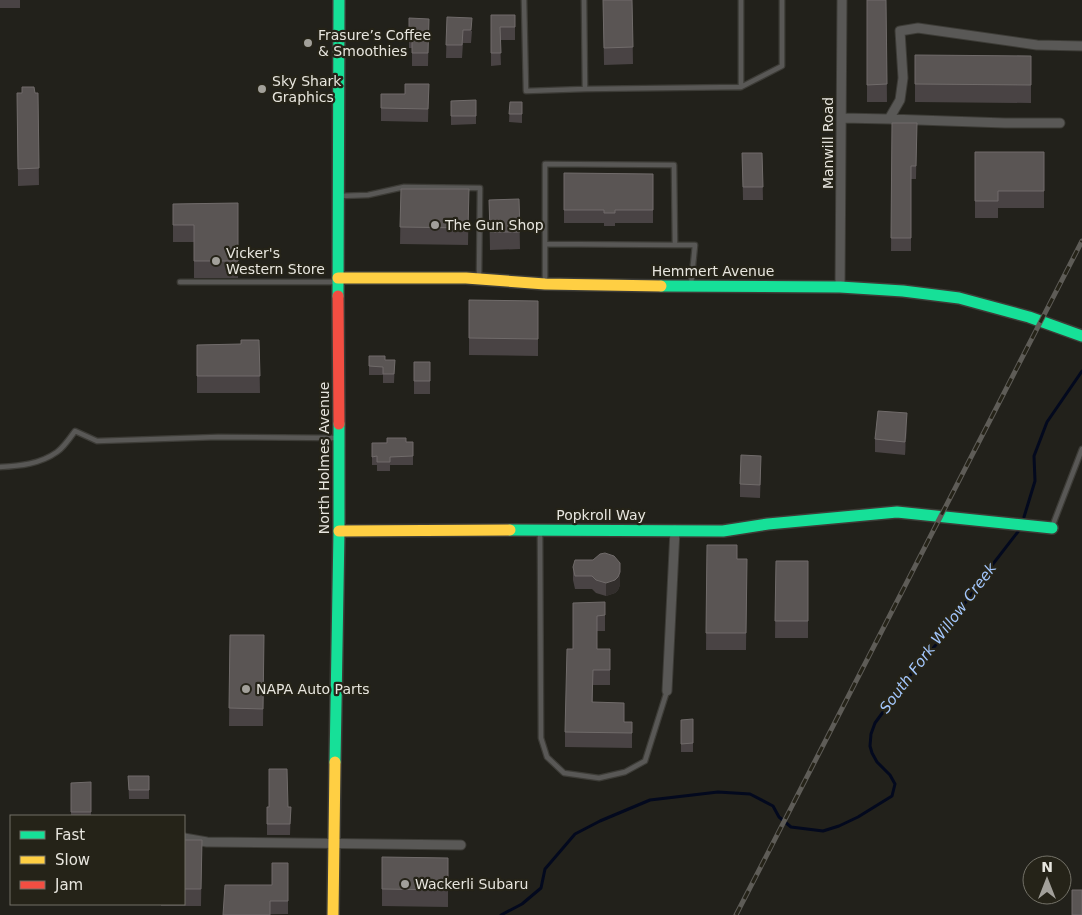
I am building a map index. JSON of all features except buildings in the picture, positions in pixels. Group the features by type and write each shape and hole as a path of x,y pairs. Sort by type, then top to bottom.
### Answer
{"street":[{"name":"North Holmes Avenue","path":"333,915 339,532 338,196 340,0"},
{"name":"Manwill Road","path":"840,286 842,0"},
{"path":"889,119 900,100 903,78 900,31 918,28 1037,45 1082,46"},
{"path":"842,118 1060,123"},
{"name":"Hemmert Avenue","path":"338,280 478,279 545,284 613,286 840,286 959,298 1029,317 1082,336"},
{"name":"Popkroll Way","path":"339,532 540,530 723,532 768,524 897,512 1052,528"},
{"path":"667,691 675,530"},
{"path":"185,838 207,842 461,845"}],"lane":[{"path":"524,0 526,91 741,87 782,66 782,0"},
{"path":"584,0 585,89"},
{"path":"741,0 741,87"},
{"path":"545,284 545,164 674,165 674,245"},
{"path":"338,196 368,195 404,187 480,188 478,279"},
{"path":"546,244 695,245 691,285"},
{"path":"180,282 338,280"},
{"path":"0,467 19,466 40,461 58,452 75,432 97,441 218,437 339,438"},
{"path":"1052,528 1082,449"},
{"path":"540,530 541,738 547,757 564,773 599,778 625,772 645,761 667,691"}],"waterway":[{"name":"South Fork Willow Creek","path":"1024,517 1035,481 1034,456 1047,422 1082,371"},
{"name":"South Fork Willow Creek","path":"501,915 522,904 541,888 545,869 575,834 600,821 650,800 718,792 750,794 773,806 779,817 791,827 823,831 858,817 892,796 895,784 890,775 877,762 870,746 871,734 875,723 914,670 935,646 986,573 1020,529"}],"railway":[{"path":"736,915 1082,241"}],"traffic: fast":[{"path":"338,296 339,0"},
{"path":"661,286 840,287 903,291 959,298 1029,317 1082,336"},
{"path":"335,762 339,424"},
{"path":"510,530 723,531 768,524 897,512 1052,528"}],"traffic: slow":[{"path":"338,278 466,278 545,284 661,286"},
{"path":"339,531 510,530"},
{"path":"333,915 335,762"}],"traffic: jam":[{"path":"338,296 339,424"}],"place":[{"name":"Frasure’s Coffee & Smoothies","path":"308,43"},
{"name":"Sky Shark Graphics","path":"262,89"},
{"name":"The Gun Shop","path":"435,225"},
{"name":"Vicker's Western Store","path":"216,261"},
{"name":"NAPA Auto Parts","path":"246,689"},
{"name":"Wackerli Subaru","path":"405,884"}]}
